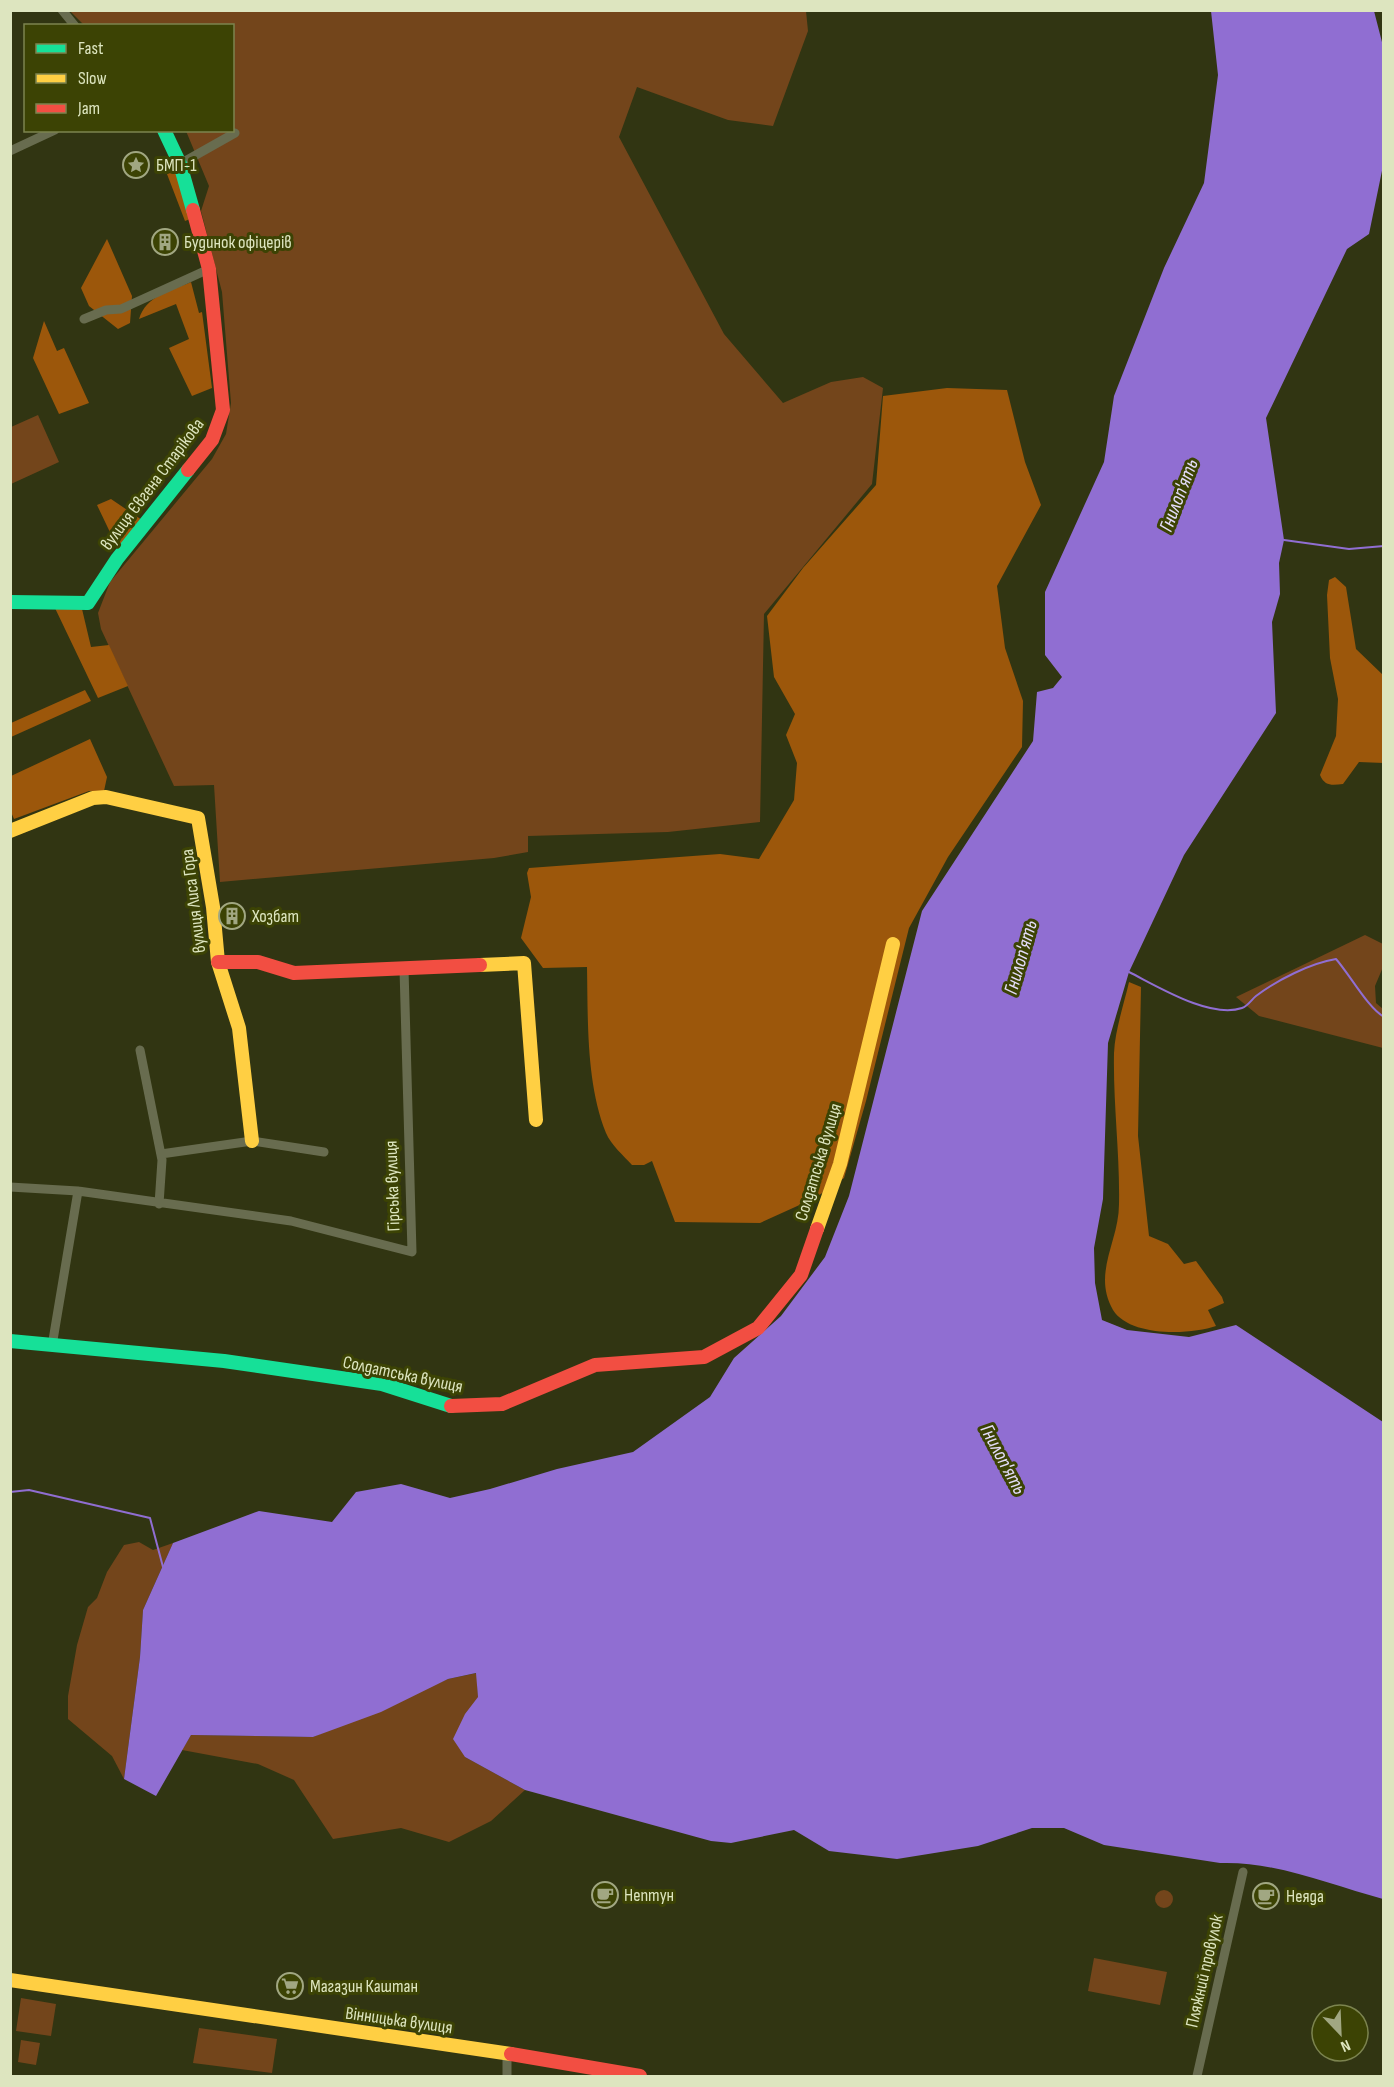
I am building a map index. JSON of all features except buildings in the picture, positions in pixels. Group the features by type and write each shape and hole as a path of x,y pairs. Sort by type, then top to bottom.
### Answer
{"street":[{"path":"62,10 73,24"},
{"path":"10,151 51,132"},
{"name":"вулиця Євгена Старікова","path":"10,602 88,603 117,560 212,440 223,410 209,269 180,164 165,132"},
{"path":"180,164 235,133"},
{"path":"84,319 106,310 122,309 209,269"},
{"name":"вулиця Лиса Гора","path":"10,831 93,798 106,797 198,818 213,907 218,962"},
{"name":"Солдатська вулиця","path":"10,1341 224,1361 382,1384 452,1406 502,1404 595,1365 704,1357 758,1328 801,1275 840,1164 893,944"},
{"path":"252,1141 239,1028 218,962 258,962 294,973 524,963 536,1120"},
{"name":"Гірська вулиця","path":"10,1187 78,1191 291,1221 412,1251 404,969"},
{"path":"140,1050 160,1154 159,1204"},
{"path":"160,1154 252,1141 324,1152"},
{"path":"52,1346 78,1191"},
{"name":"Пляжний провулок","path":"1197,2076 1243,1872"},
{"name":"Вінницька вулиця","path":"10,1980 507,2053 640,2076"},
{"path":"507,2053 507,2076"}],"shaded area":[{"path":"70,11 806,11 808,31 773,126 728,120 637,87 619,137 724,334 783,403 831,382 863,377 883,388 872,484 764,614 760,822 668,832 528,836 528,852 494,858 220,882 214,785 174,786 101,629 98,613 110,582 212,459 226,434 231,403 222,292 201,211 209,186 186,132 234,132 234,24 83,24"},
{"path":"177,171 190,219 185,221 167,174"},
{"path":"107,239 132,296 130,323 118,329 89,306 81,288"},
{"path":"191,282 199,313 202,312 212,388 192,396 169,348 189,339 176,304 139,319 142,311 153,300"},
{"path":"44,321 57,351 64,348 89,403 59,414 33,358"},
{"path":"947,388 1007,390 1025,462 1041,505 997,586 1005,648 1023,701 1022,747 948,857 909,928 866,1101 844,1178 815,1198 760,1223 675,1222 652,1161 644,1165 632,1165 608,1137 599,1114 591,1072 587,967 543,968 521,938 531,897 527,873 529,868 720,854 759,859 794,800 797,763 786,735 795,714 774,677 767,616 803,568 876,485 883,396"},
{"path":"38,415 59,462 11,484 11,427"},
{"path":"111,499 142,520 118,549 97,505"},
{"path":"1335,577 1346,587 1356,649 1383,675 1384,763 1359,762 1343,784 1333,785 1324,782 1320,775 1336,736 1338,699 1330,658 1327,595 1329,580"},
{"path":"54,606 82,609 91,647 109,645 128,686 98,698"},
{"path":"85,690 91,701 11,737 11,723"},
{"path":"90,739 107,777 104,791 89,791 14,819 11,812 11,776"},
{"path":"1365,935 1383,944 1383,967 1375,986 1376,1003 1383,1009 1383,1048 1259,1016 1236,997"},
{"path":"1129,982 1141,987 1138,1136 1149,1236 1168,1244 1184,1264 1196,1261 1222,1297 1224,1303 1208,1310 1216,1326 1205,1329 1161,1332 1133,1325 1121,1319 1113,1310 1107,1296 1106,1270 1119,1204 1114,1053"},
{"path":"139,1542 153,1550 173,1543 143,1610 140,1657 124,1779 112,1756 68,1719 68,1696 77,1645 88,1607 97,1598 107,1572 124,1545"},
{"path":"477,1673 478,1697 465,1757 525,1790 491,1821 449,1842 401,1828 333,1839 294,1780 258,1764 182,1750 191,1735 313,1737 448,1679"},
{"path":"1160,1890 1168,1890 1173,1895 1171,1906 1160,1908 1155,1903 1155,1895"},
{"path":"1094,1958 1167,1972 1160,2005 1088,1991"},
{"path":"21,1998 56,2004 51,2036 16,2031"},
{"path":"199,2028 277,2039 272,2073 193,2063"},
{"path":"21,2040 40,2043 36,2065 18,2062"}],"water":[{"name":"Гнилоп'ять","path":"1211,11 1374,11 1383,46 1384,161 1369,234 1347,249 1266,418 1284,540 1279,563 1280,594 1272,622 1276,713 1184,855 1129,972 1108,1043 1103,1199 1094,1248 1095,1283 1102,1320 1127,1330 1189,1337 1236,1325 1383,1422 1383,1899 1282,1870 1104,1845 1064,1828 1032,1828 978,1846 897,1859 829,1851 794,1830 731,1843 711,1841 525,1790 465,1757 453,1739 465,1714 478,1697 476,1673 448,1679 381,1712 313,1737 191,1735 156,1796 124,1779 140,1657 143,1610 173,1543 259,1511 332,1522 356,1492 401,1484 450,1498 557,1469 633,1452 710,1397 734,1358 781,1316 825,1257 849,1196 922,911 1033,741 1037,692 1053,688 1062,677 1045,655 1045,592 1104,462 1114,396 1164,268 1204,183 1218,75"}],"waterway":[{"path":"1284,540 1349,549 1384,546"},
{"path":"1129,972 1184,999 1215,1009 1229,1010 1244,1007 1264,990 1284,978 1316,964 1336,959 1365,999 1384,1017"},
{"path":"10,1492 29,1490 150,1518 163,1567"}],"traffic: fast":[{"path":"165,132 180,164 193,210"},
{"path":"10,602 88,603 117,559 188,470"},
{"path":"10,1341 224,1361 382,1384 451,1406"}],"traffic: slow":[{"path":"10,831 93,798 106,797 198,818 213,907 218,962 239,1028 252,1141"},
{"path":"817,1229 840,1164 893,944"},
{"path":"480,965 524,963 536,1120"},
{"path":"10,1980 511,2054"}],"traffic: jam":[{"path":"188,470 212,440 223,410 209,269 193,210"},
{"path":"218,962 258,962 294,973 480,965"},
{"path":"451,1406 502,1404 595,1365 704,1357 758,1328 801,1275 817,1229"},
{"path":"511,2054 640,2076"}],"place":[{"name":"БМП-1","path":"136,165"},
{"name":"Будинок офіцерів","path":"165,242"},
{"name":"Хозбат","path":"232,916"},
{"name":"Нептун","path":"605,1895"},
{"name":"Неяда","path":"1266,1896"},
{"name":"Магазин Каштан","path":"290,1986"}]}
